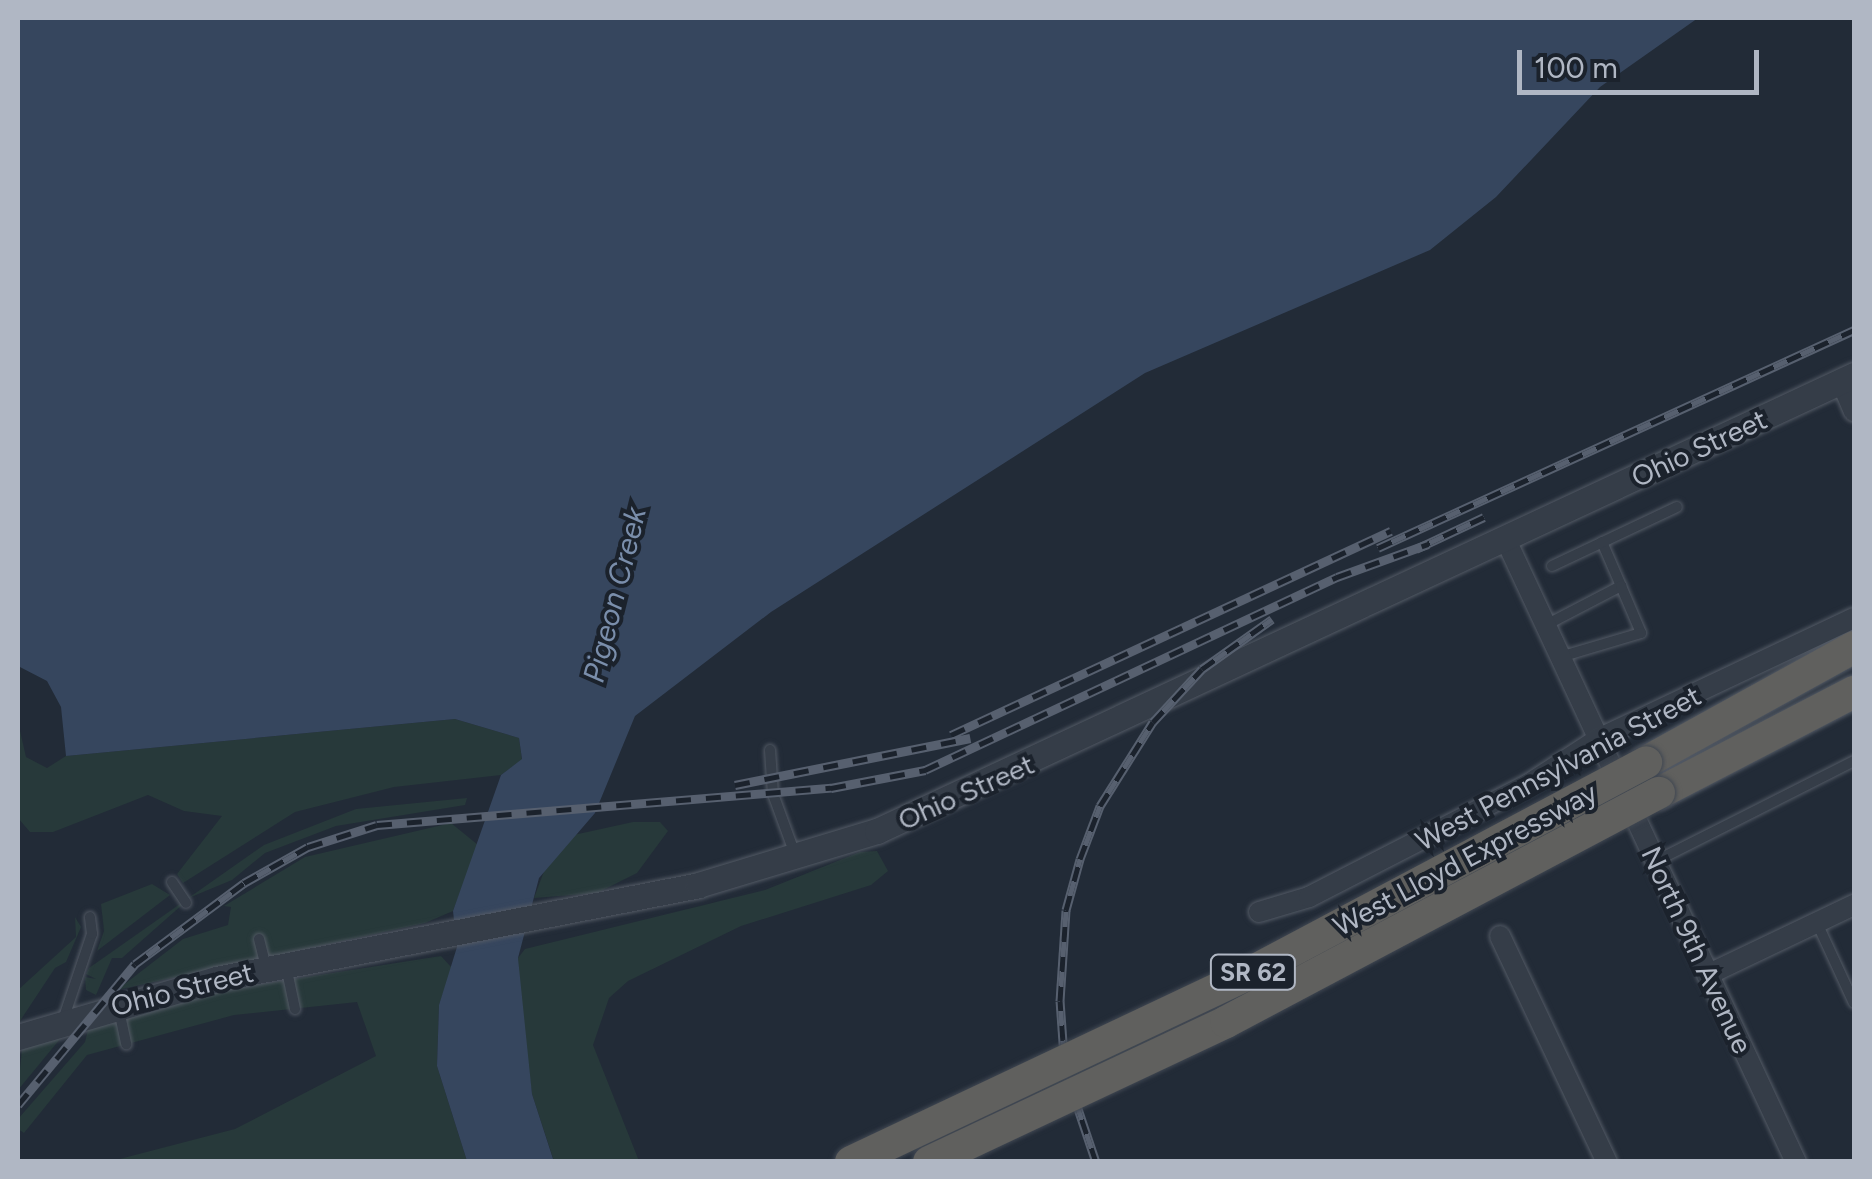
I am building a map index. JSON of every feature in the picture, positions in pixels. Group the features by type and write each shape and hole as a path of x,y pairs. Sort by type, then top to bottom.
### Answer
{"highway":[{"name":"West Lloyd Expressway","path":"851,1162 1248,974 1646,762 1854,646"},
{"name":"West Lloyd Expressway","path":"929,1162 1226,1022 1854,692"}],"street":[{"path":"1848,378 1854,411"},
{"name":"Ohio Street","path":"18,1036 117,1004 276,966 588,910 796,858 974,790 1848,378"},
{"name":"North 9th Avenue","path":"1506,538 1796,1162"},
{"name":"West Pennsylvania Street","path":"1259,912 1304,900 1398,854 1529,784 1598,740 1854,618"},
{"path":"1707,975 1854,905"},
{"path":"1500,936 1607,1162"}],"lane":[{"path":"1552,566 1678,507"},
{"path":"1560,657 1642,633 1602,542"},
{"path":"1546,626 1621,586"},
{"path":"770,750 773,794 796,858"},
{"path":"1656,861 1854,761"},
{"path":"172,882 186,903"},
{"path":"62,1020 92,934 90,917"},
{"path":"1818,923 1854,1003"},
{"path":"259,939 295,1009"},
{"path":"117,1004 126,1044"}],"shaded area":[{"path":"455,719 519,738 522,760 501,775 394,787 295,812 183,883 177,874 222,816 184,811 148,795 53,832 30,832 18,818 18,722 26,757 47,768 66,756"},
{"path":"467,798 465,805 336,826 265,853 232,880 191,897 122,958 112,958 96,995 86,990 85,977 96,979 86,974 89,968 264,845 356,809"},
{"path":"633,822 660,822 668,831 637,873 597,893 534,898 547,863 569,836"},
{"path":"451,823 478,845 453,911 425,923 117,990 183,939 228,925 231,907 224,906 305,857"},
{"path":"877,851 888,871 871,885 741,926 628,981 609,998 593,1045 639,1161 554,1161 532,1094 519,998 518,958 525,949 765,890 860,852"},
{"path":"152,884 170,895 97,951 104,931 101,904"},
{"path":"75,917 81,927 66,962 55,968 18,1024 18,990 76,937"},
{"path":"441,956 452,968 439,1005 437,1066 467,1161 112,1161 235,1129 376,1056 357,1002 234,1015 87,1055 24,1133 18,1129 18,1119 85,1042 89,1026 230,989"},
{"path":"65,1033 18,1090 22,1049"}],"water":[{"name":"Pigeon Creek","path":"18,18 1698,18 1600,87 1496,197 1430,250 1145,373 771,612 635,716 595,813 539,878 518,958 532,1094 554,1162 467,1161 437,1066 439,1005 457,947 453,911 501,775 522,759 519,738 455,719 66,756 61,707 47,681 18,666"}],"railway":[{"path":"1378,548 1854,330"},
{"path":"1416,549 1484,517"},
{"path":"951,735 1391,531"},
{"path":"18,1105 135,964 244,883 308,847 377,825 831,788 925,770 1337,577 1428,544"},
{"path":"1096,1162 1065,1070 1060,1001 1066,910 1080,859 1100,806 1153,722 1202,669 1272,619"},
{"path":"735,785 970,738"}]}
